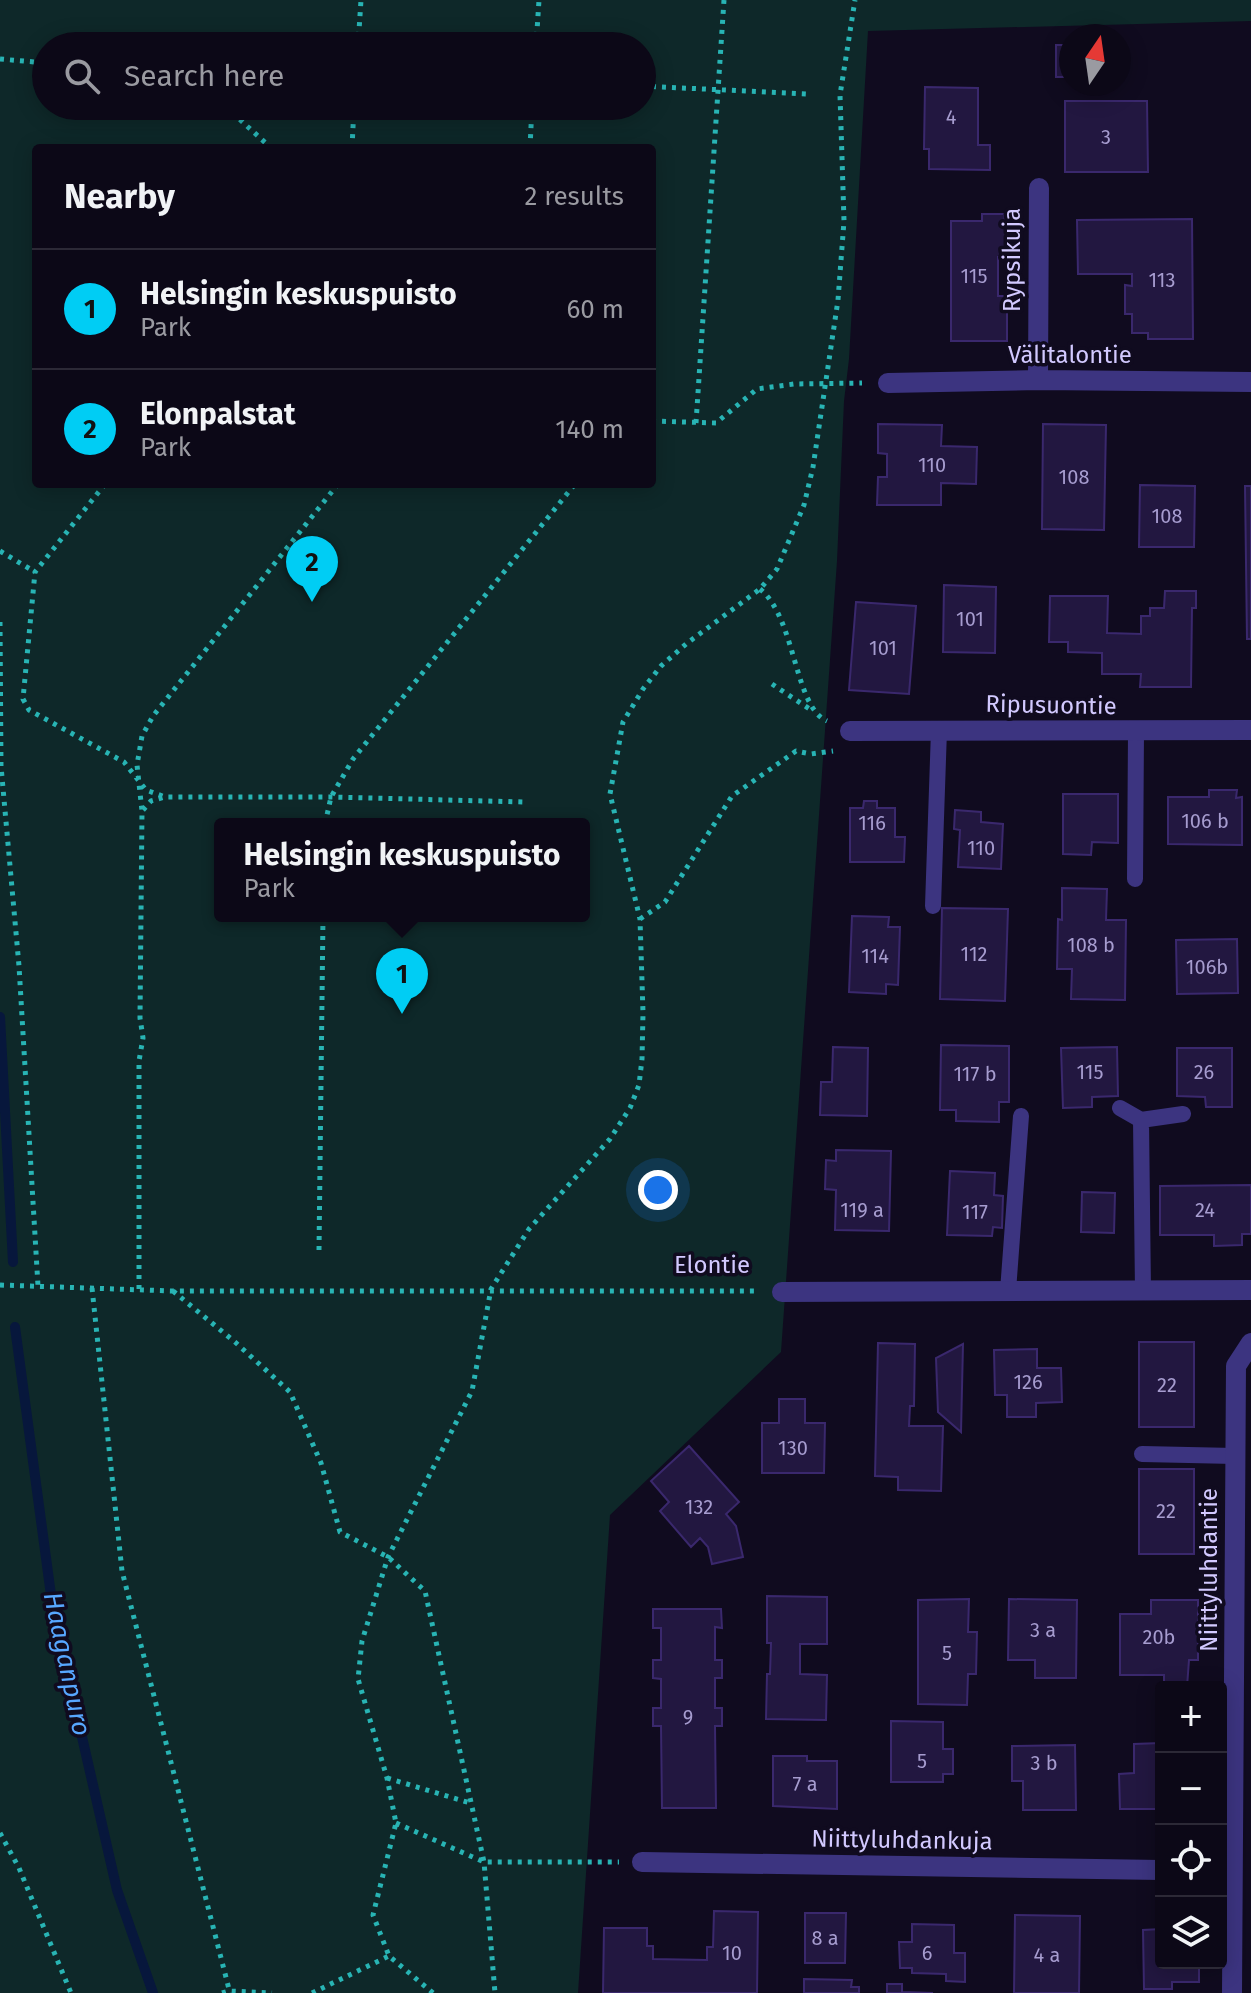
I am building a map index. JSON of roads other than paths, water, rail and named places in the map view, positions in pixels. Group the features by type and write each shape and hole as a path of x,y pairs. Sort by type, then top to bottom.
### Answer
{"street":[{"name":"Rypsikuja","path":"1038,380 1039,188"},
{"name":"Välitalontie","path":"888,383 1038,380 1251,382"},
{"name":"Ripusuontie","path":"850,731 1251,730"},
{"name":"Elontie","path":"782,1292 1251,1290"},
{"name":"Niittyluhdantie","path":"1227,1825 1236,1366 1251,1343"},
{"name":"Niittyluhdankuja","path":"642,1862 1155,1870"},
{"name":"Niittyluhdantie","path":"1227,1891 1232,1993"}],"lane":[{"path":"933,906 939,730"},
{"path":"1135,879 1136,732"},
{"path":"1120,1108 1141,1120 1183,1114"},
{"path":"1008,1291 1021,1116"},
{"path":"1141,1120 1143,1292"},
{"path":"1142,1454 1235,1456"}],"waterway":[{"name":"Haaganpuro","path":"0,1017 13,1262"},
{"name":"Haaganpuro","path":"15,1327 53,1610 117,1890 153,1993"}],"place":[{"name":"Elonpalstat","path":"312,602"},
{"name":"Helsingin keskuspuisto","path":"402,1014"}]}
